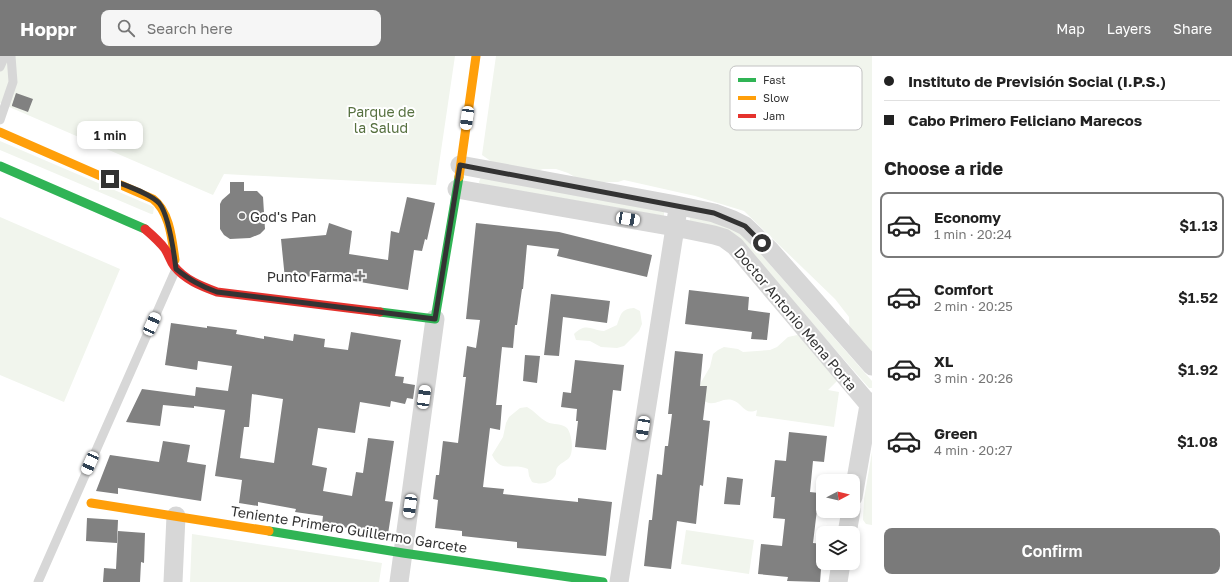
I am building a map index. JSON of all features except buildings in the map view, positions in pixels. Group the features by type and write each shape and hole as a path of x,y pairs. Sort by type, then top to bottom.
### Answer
{"street":[{"path":"399,582 435,319 457,189 476,56"},
{"path":"0,132 151,196 160,204 173,240 176,269"},
{"path":"460,165 678,205 714,213 745,226 769,250 872,366"},
{"path":"0,166 145,229 164,248 176,269 202,287 217,292 435,319"},
{"name":"Doctor Antonio Mena Porta","path":"457,189 675,227 724,238 735,246 871,405"},
{"path":"619,582 678,205"},
{"path":"858,474 871,405"},
{"name":"Teniente Primero Guillermo Garcete","path":"91,504 176,516 403,553 603,582"},
{"path":"173,582 176,516"},
{"path":"838,582 841,570"}],"lane":[{"path":"0,67 5,56"},
{"path":"0,120 13,82 11,56"},
{"path":"38,582 176,269"}],"green space":[{"name":"Parque de la Salud","path":"0,56 455,56 436,185 224,174 213,195 0,103"},
{"path":"496,56 872,56 872,367 850,336 849,317 835,299 744,211 695,196 624,180 618,182 592,182 580,180 568,173 556,169 543,169 531,173 505,171 482,155"},
{"path":"0,141 154,207 153,214 0,150"},
{"path":"481,177 664,211 664,216 480,184 479,182"},
{"path":"0,217 120,269 64,402 0,375"},
{"path":"690,217 716,220 745,236 872,381 872,388 869,388 739,240 690,222"},
{"path":"634,308 640,311 642,324 639,331 624,346 617,348 601,347 590,341 576,340 574,334 578,330 582,328 589,328 604,331 617,325 624,311"},
{"path":"802,334 837,381 828,390 839,392 834,427 756,416 757,410 746,410 732,400 709,403 700,397 700,384 710,367 713,354 718,350 724,347 738,349 743,352 770,350 777,347 788,337"},
{"path":"527,407 547,422 565,426 569,431 571,439 571,455 556,469 556,474 554,477 546,483 532,482 528,469 523,467 503,466 496,461 492,455 503,437 509,417 520,408"},
{"path":"872,452 872,525 866,524 863,520 864,499"},
{"path":"686,530 754,540 749,574 681,564"},
{"path":"192,534 382,563 379,582 190,582"}],"traffic: fast":[{"path":"0,166 145,229"},
{"path":"380,312 435,319 459,177"},
{"path":"269,531 403,553 603,582"}],"traffic: slow":[{"path":"459,177 476,56"},
{"path":"0,132 153,199 159,205 167,219 175,260"},
{"path":"91,503 269,531"}],"traffic: jam":[{"path":"145,229 163,246 178,271 199,285 217,292 380,312"}],"place":[{"name":"God's Pan","path":"242,216"},
{"name":"Punto Farma","path":"360,276"}],"route":[{"path":"110,179 151,196 160,204 173,240 176,269 202,287 217,292 435,319 460,165 714,213 745,226 762,243"}]}
